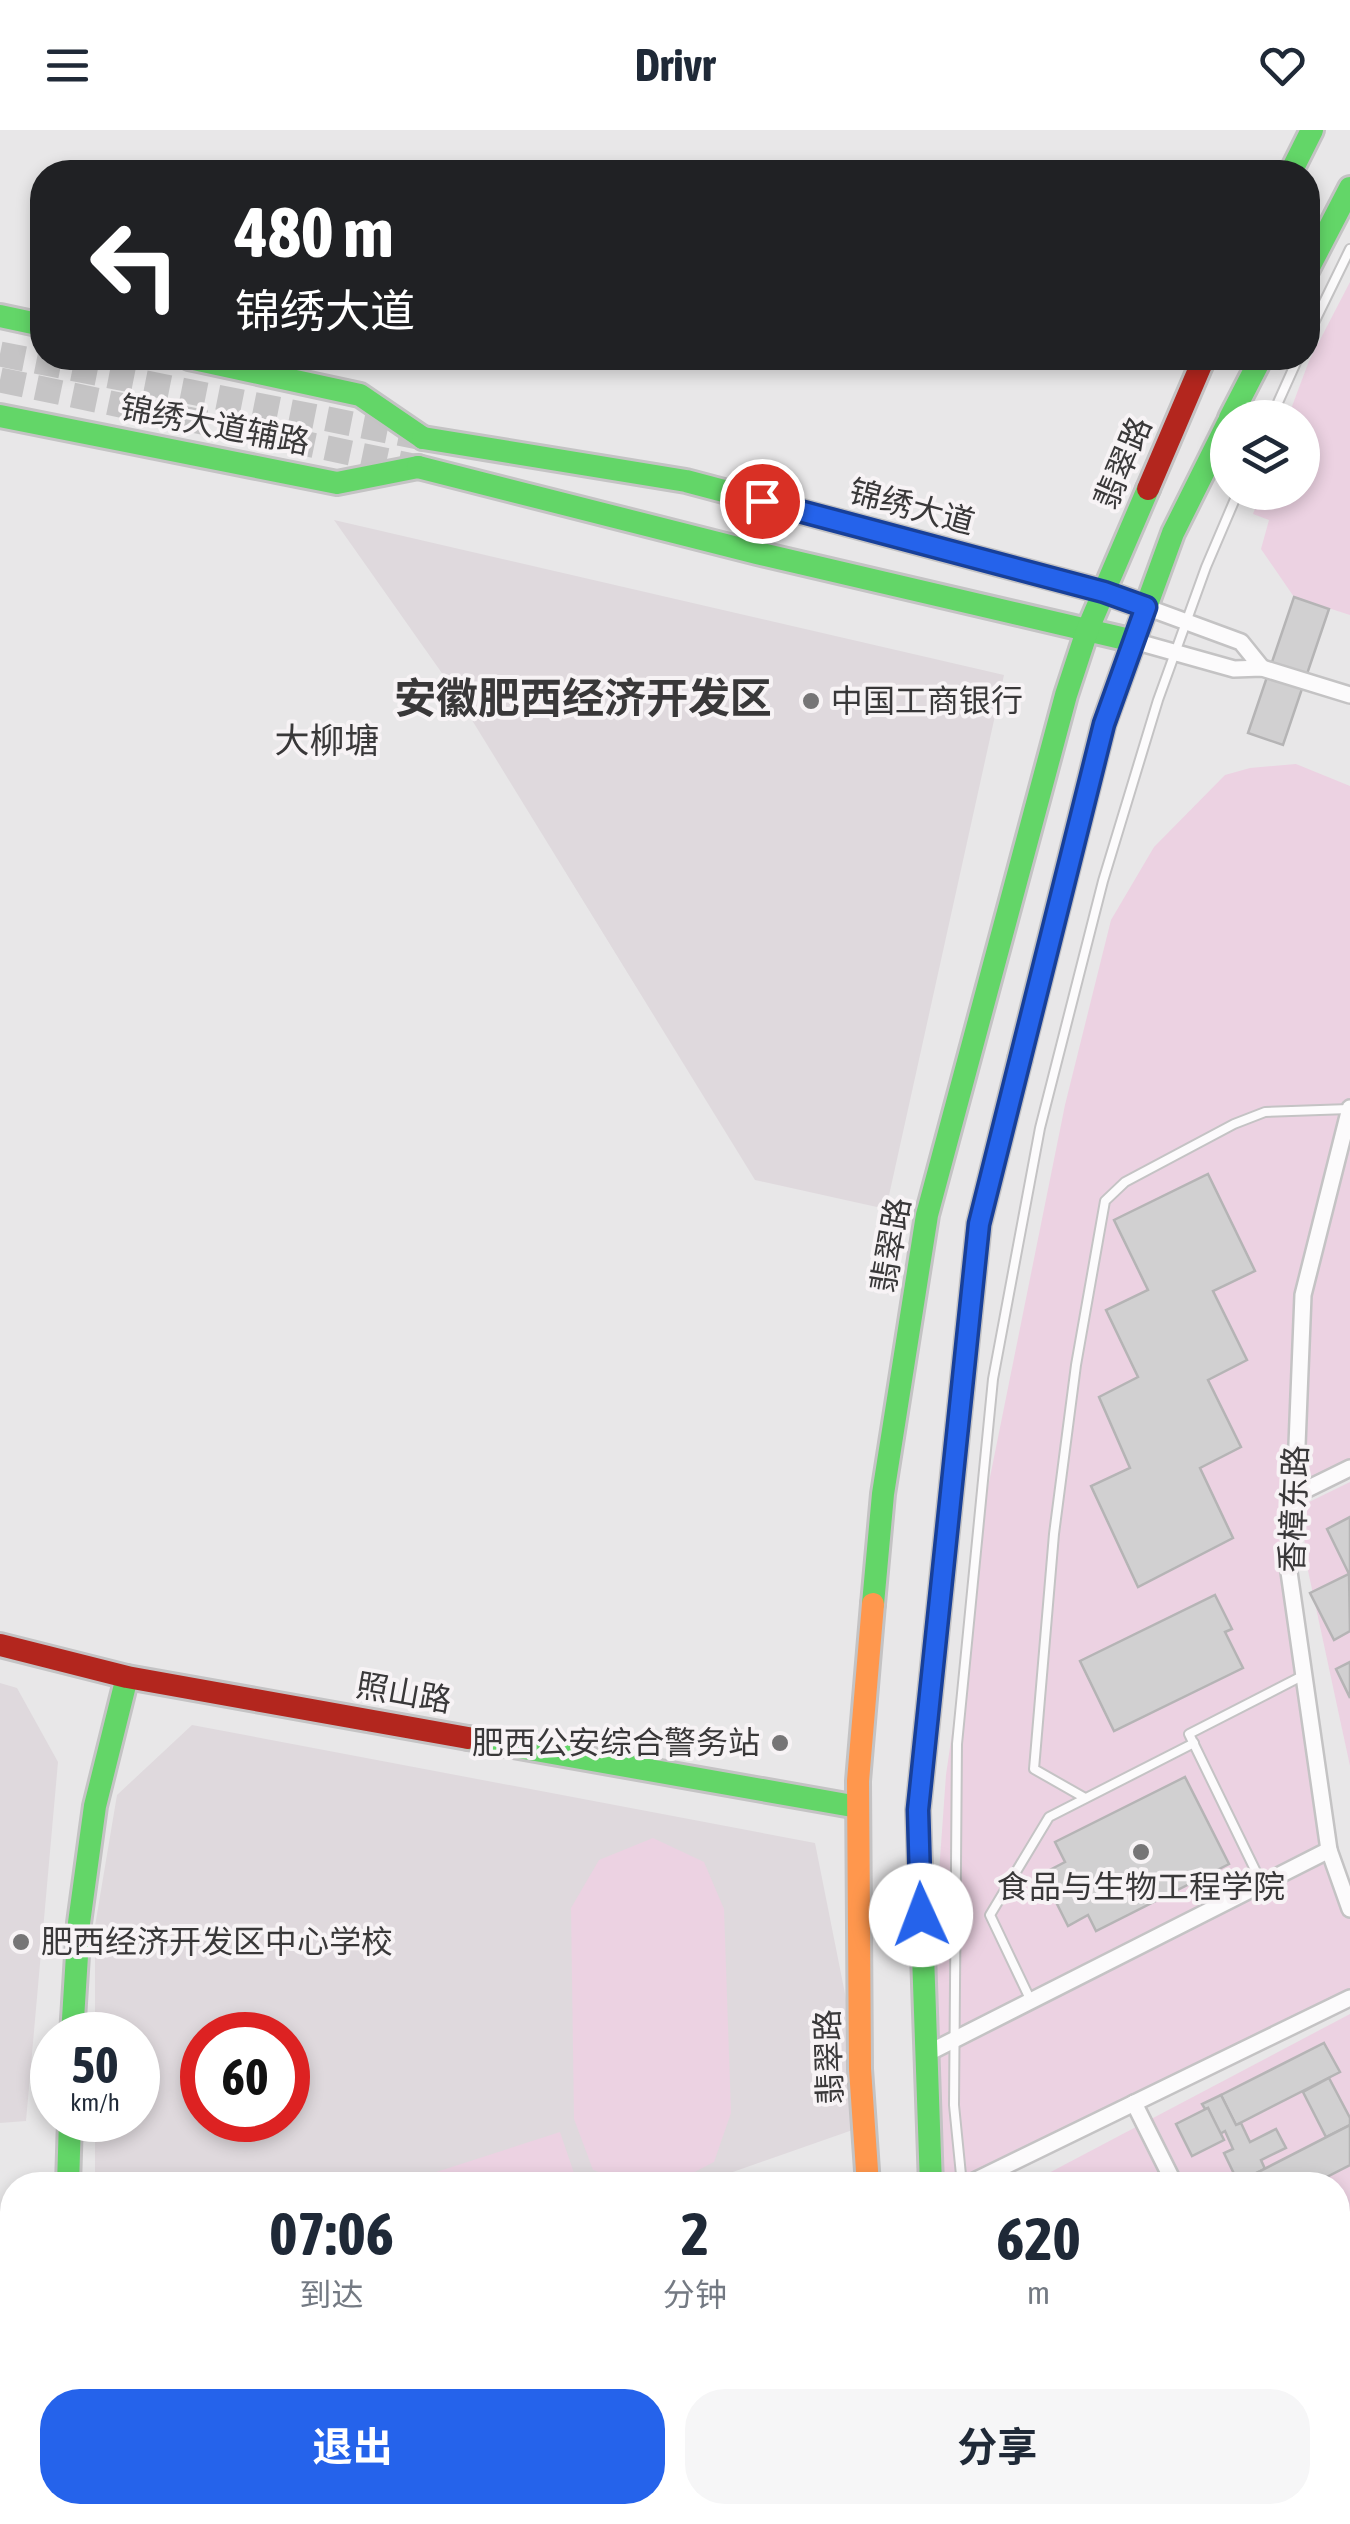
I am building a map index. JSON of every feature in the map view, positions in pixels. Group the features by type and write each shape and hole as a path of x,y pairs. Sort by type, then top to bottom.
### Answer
{"main road":[{"path":"1297,160 1312,130"},
{"path":"1320,246 1350,188"},
{"path":"0,316 30,322"},
{"name":"锦绣大道辅路","path":"244,370 360,395 422,438"},
{"name":"翡翠路","path":"867,2172 860,2069 858,1780 883,1494 926,1215 1066,695 1088,631 1199,370"},
{"path":"1239,400 1255,370"},
{"name":"锦绣大道辅路","path":"0,416 338,483 418,467 1088,631"},
{"name":"锦绣大道","path":"422,438 686,481 1104,592 1146,607"},
{"path":"931,2172 918,1810 979,1224 1104,724 1173,533 1210,458"},
{"path":"1088,631 1134,640"},
{"name":"照山路","path":"0,1645 127,1677 858,1807"},
{"path":"73,2012 78,1924 95,1806 127,1677"},
{"path":"68,2172 69,2142"}],"street":[{"path":"1146,607 1241,642 1262,668"},
{"path":"1134,640 1234,669 1262,668 1350,695"},
{"name":"香樟东路","path":"1350,1108 1303,1295 1288,1565 1330,1850 1350,1909"},
{"path":"1294,1495 1350,1468"},
{"path":"926,2054 1330,1850"},
{"path":"991,2172 1350,1998"},
{"path":"1134,2103 1169,2172"}],"lane":[{"path":"1320,310 1350,249"},
{"path":"1279,400 1293,370"},
{"path":"962,2172 954,2105 957,1744 994,1380 1044,1109 1104,881 1175,652 1231,510"},
{"path":"1085,1798 1034,1770 1054,1534 1076,1364 1105,1201 1125,1182 1234,1124 1265,1112 1350,1108"},
{"path":"1262,1884 1190,1734 1304,1675"},
{"path":"1031,2001 990,1915 1049,1817 1194,1743"}],"shaded area":[{"path":"1350,282 1350,615 1294,597 1261,549 1269,520 1253,514 1255,510 1320,510 1320,400 1294,400 1306,370 1320,370 1320,340"},
{"path":"334,520 1004,675 886,1209 755,1180 451,686"},
{"path":"1296,764 1350,786 1350,1468 1295,1495 1288,1565 1328,1852 1350,1914 1350,1998 993,2172 931,2172 926,2054 946,1775 986,1497 1065,1105 1111,920 1154,847 1225,775 1250,768"},
{"path":"1350,1482 1350,1766 1304,1552 1307,1503"},
{"name":"肥西经济开发区中心学校","path":"0,1683 17,1688 58,1762 36,2012 30,2012 26,2121 0,2123"},
{"path":"192,1725 815,1843 860,2069 864,2126 733,2172 95,2172 95,2142 160,2142 160,2012 95,2012 95,1926 117,1795"},
{"path":"653,1838 704,1862 724,1909 731,2113 714,2162 693,2172 593,2170 574,2119 571,1908 599,1860"},
{"path":"1350,2014 1350,2172 1051,2172"},
{"path":"560,2132 574,2172 436,2172"}],"building":[{"path":"1294,597 1329,609 1283,745 1248,733"},
{"path":"1208,1174 1255,1271 1213,1291 1247,1360 1208,1380 1241,1447 1200,1468 1233,1538 1138,1587 1091,1486 1130,1468 1099,1397 1138,1377 1106,1310 1148,1290 1114,1220"},
{"path":"1350,1517 1350,1573 1349,1574 1327,1529"},
{"path":"1349,1574 1350,1631 1334,1640 1310,1593"},
{"path":"1215,1595 1232,1629 1225,1632 1243,1668 1114,1731 1080,1661"},
{"path":"1350,1662 1350,1698 1336,1669"},
{"name":"食品与生物工程学院","path":"1185,1777 1229,1864 1096,1931 1088,1915 1068,1926 1042,1874 1065,1862 1055,1842"},
{"path":"1324,2043 1340,2072 1236,2125 1221,2095"},
{"path":"1329,2078 1350,2125 1326,2137 1303,2092"},
{"path":"1221,2095 1250,2142 1276,2129 1286,2148 1261,2160 1265,2169 1259,2172 1233,2172 1224,2153 1233,2149 1225,2131 1220,2134 1208,2108 1202,2104"},
{"path":"1208,2108 1224,2140 1192,2156 1176,2124"},
{"path":"1350,2125 1350,2165 1336,2172 1258,2172"}],"tunnel":[{"path":"0,354 30,360"},
{"path":"81,370 423,438"},
{"path":"0,380 418,467"}],"traffic: fast":[{"path":"1297,160 1312,130"},
{"path":"1320,246 1350,188"},
{"path":"0,316 30,322"},
{"path":"244,370 360,395 423,438"},
{"path":"1239,400 1255,370"},
{"path":"0,416 337,483 418,467"},
{"path":"423,438 686,481 1104,592 1146,607"},
{"path":"1134,640 1173,533 1210,459"},
{"path":"418,467 757,553 1134,641"},
{"path":"873,1604 883,1494 927,1215 1066,695 1087,631 1148,489"},
{"path":"931,2172 918,1810 979,1224 1020,1059"},
{"path":"73,2012 79,1923 95,1806 127,1677"},
{"path":"468,1738 858,1807"},
{"path":"68,2172 69,2142"}],"traffic: slow":[{"path":"867,2172 860,2069 858,1781 873,1604"}],"traffic: jam":[{"path":"1148,489 1199,370"},
{"path":"1020,1059 1104,723 1134,640"},
{"path":"0,1645 127,1677 468,1738"}],"place":[{"name":"中国工商银行","path":"811,701"},
{"name":"肥西公安综合警务站","path":"780,1743"},
{"name":"食品与生物工程学院","path":"1141,1852"},
{"name":"肥西经济开发区中心学校","path":"21,1942"}],"district":[{"name":"安徽肥西经济开发区","path":"583,698"},
{"name":"大柳塘","path":"327,741"}],"route":[{"path":"762,501 1104,592 1146,607 1104,724 979,1224 918,1810 921,1915"}]}
